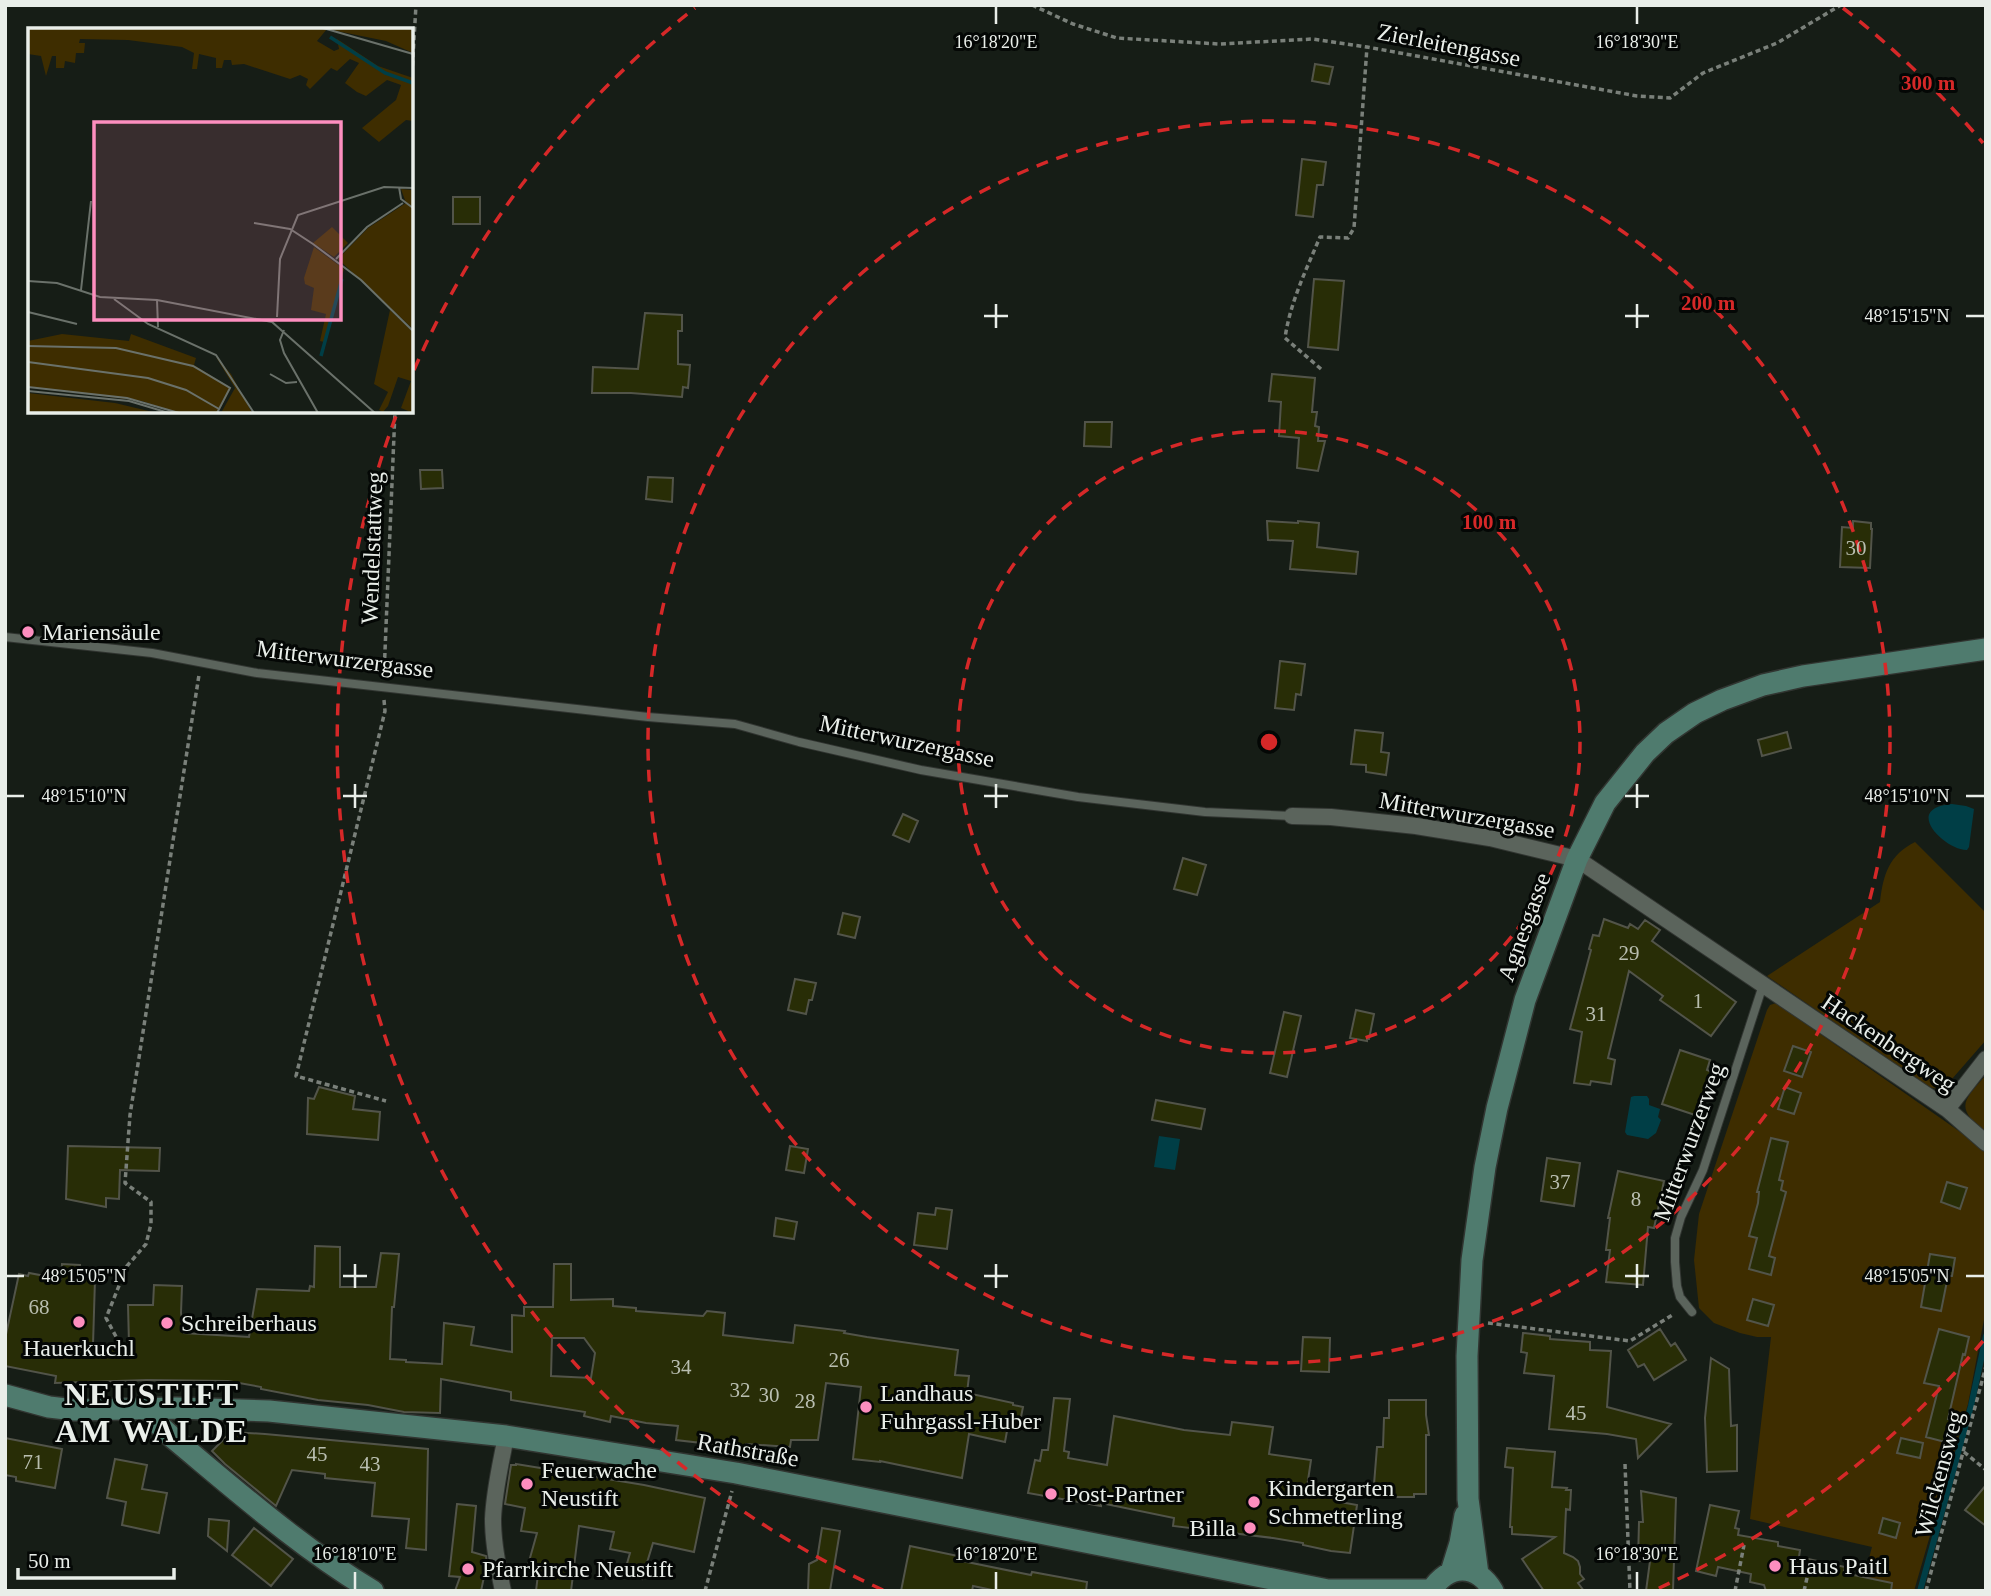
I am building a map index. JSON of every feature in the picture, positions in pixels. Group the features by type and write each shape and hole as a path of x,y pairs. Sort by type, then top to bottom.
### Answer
{"street":[{"name":"Agnesgasse","path":"1478,1574 1468,1499 1467,1356 1472,1259 1477,1222 1497,1108 1525,1000 1577,859 1605,803 1645,753 1666,733 1695,713 1721,700 1803,676 1986,649"},
{"name":"Mitterwurzergasse","path":"1292,816 1416,825 1490,838 1577,859 1763,985"},
{"name":"Hackenbergweg","path":"1763,985 1947,1109 1986,1143"},
{"path":"1947,1109 1986,1059"},
{"path":"5,1395 49,1407 75,1410 152,1409 159,1425 173,1438 276,1524 340,1571 373,1591"},
{"name":"Rathstraße","path":"152,1409 269,1411 506,1436 736,1473 1331,1590 1431,1590 1439,1579 1451,1572"},
{"path":"503,1591 494,1544 493,1518 506,1436"},
{"name":"Agnesgasse","path":"1451,1572 1460,1543 1468,1499"},
{"path":"1451,1572 1465,1570 1478,1574 1488,1582 1493,1591"}],"lane":[{"name":"Mitterwurzergasse","path":"5,637 152,653 257,673 648,717 735,724 799,742 921,770 1078,797 1205,812 1292,816"},
{"name":"Mitterwurzerweg","path":"1690,1309 1677,1286 1675,1238 1681,1217 1703,1170 1763,985"}],"path":[{"path":"413,57 416,5"},
{"name":"Zierleitengasse","path":"1032,5 1073,24 1117,38 1219,44 1313,40 1367,47 1614,93 1670,97 1703,73 1777,43 1842,5"},
{"path":"1321,369 1285,338 1286,330 1303,276 1320,237 1348,239 1354,229 1367,47"},
{"name":"Wendelstattweg","path":"386,1101 296,1076 385,711 383,686 395,413"},
{"path":"120,1344 106,1318 127,1266 146,1244 151,1202 125,1183 130,1115 201,662"},
{"path":"1469,1319 1630,1341 1690,1309"},
{"name":"Wilckensweg","path":"1926,1591 1986,1366"},
{"path":"1964,1452 1986,1469"},
{"path":"1625,1464 1630,1591"},
{"path":"705,1591 736,1473"},
{"path":"1735,1591 1744,1545"},
{"path":"1804,1591 1810,1565"}],"shaded area":[{"path":"1915,842 1986,913 1986,1040 1945,1087 1938,1089 1928,1087 1767,976 1880,902 1883,883 1893,860"},
{"path":"1776,1003 1966,1136 1986,1153 1986,1309 1968,1404 1914,1591 1860,1591 1872,1547 1750,1519 1771,1337 1740,1333 1714,1323 1699,1308 1694,1260 1699,1214 1767,1010 1770,1005"},
{"path":"1986,1075 1986,1134 1970,1117 1965,1105 1971,1092"}],"water":[{"path":"1952,804 1974,809 1967,850 1949,844 1932,829 1929,821 1930,813 1937,807"},
{"path":"1647,1096 1649,1105 1660,1109 1658,1117 1661,1120 1656,1133 1648,1139 1627,1135 1625,1132 1631,1097"},
{"path":"1159,1136 1180,1139 1175,1170 1154,1167"}],"building":[{"path":"1315,64 1333,67 1329,84 1312,81"},
{"path":"1302,159 1326,162 1323,185 1317,185 1313,217 1296,215"},
{"path":"453,197 480,197 480,224 453,224"},
{"path":"1314,279 1344,281 1338,350 1308,347"},
{"path":"645,313 682,315 682,331 678,331 678,364 690,365 688,388 683,387 682,397 592,393 593,367 638,369"},
{"path":"1272,374 1315,378 1312,412 1317,412 1315,426 1319,427 1318,441 1325,441 1318,471 1297,468 1299,438 1279,436 1281,402 1269,401"},
{"path":"1085,422 1112,422 1111,447 1084,446"},
{"path":"420,470 442,470 443,488 421,489"},
{"path":"648,477 673,478 672,502 646,499"},
{"path":"1267,521 1319,523 1317,547 1358,552 1356,574 1290,569 1293,541 1268,540"},
{"path":"1853,521 1871,523 1870,568 1840,567 1842,527 1853,528"},
{"path":"1280,661 1305,664 1301,695 1296,694 1294,710 1275,708"},
{"path":"1355,730 1383,733 1381,752 1389,753 1386,775 1366,772 1366,765 1351,764"},
{"path":"1787,732 1791,748 1762,756 1758,740"},
{"path":"903,814 918,821 909,842 893,835"},
{"path":"1183,858 1206,865 1197,895 1174,889"},
{"path":"843,913 860,917 855,938 838,934"},
{"path":"1604,919 1628,928 1630,924 1638,929 1645,920 1660,930 1652,941 1736,1002 1711,1036 1660,1000 1663,996 1629,971 1608,1058 1615,1060 1611,1084 1591,1081 1590,1085 1574,1083 1582,1032 1570,1029 1593,935 1599,936"},
{"path":"795,979 816,983 806,1014 788,1010"},
{"path":"1356,1010 1374,1014 1367,1041 1350,1038"},
{"path":"1284,1012 1301,1016 1287,1077 1270,1073"},
{"path":"1793,1046 1811,1052 1802,1077 1784,1071"},
{"path":"1680,1050 1710,1060 1707,1070 1712,1072 1698,1116 1662,1104"},
{"path":"319,1087 355,1096 353,1109 380,1112 378,1140 307,1134 308,1098 314,1099"},
{"path":"1785,1087 1801,1093 1794,1114 1778,1109"},
{"path":"1156,1100 1205,1109 1201,1129 1152,1120"},
{"path":"1771,1138 1788,1142 1779,1180 1783,1181 1781,1190 1786,1192 1769,1256 1775,1258 1771,1275 1749,1269 1757,1238 1749,1236"},
{"path":"68,1146 160,1148 159,1171 120,1170 119,1199 106,1198 106,1207 66,1199"},
{"path":"790,1146 808,1149 804,1173 786,1170"},
{"path":"1547,1158 1580,1163 1574,1206 1541,1201"},
{"path":"1618,1171 1664,1181 1654,1228 1648,1227 1643,1285 1606,1282 1610,1250 1606,1250 1608,1218"},
{"path":"1947,1182 1967,1188 1960,1209 1941,1202"},
{"path":"936,1208 952,1210 947,1249 914,1245 918,1213 935,1215"},
{"path":"776,1218 797,1222 794,1239 774,1236"},
{"path":"315,1246 340,1247 340,1287 376,1287 381,1253 399,1254 392,1307 390,1359 442,1364 444,1323 474,1327 471,1345 512,1352 512,1315 524,1316 524,1307 553,1307 554,1264 571,1264 571,1300 613,1299 613,1306 636,1308 636,1311 703,1316 707,1311 725,1313 723,1335 793,1343 795,1325 958,1350 955,1375 969,1376 967,1393 1023,1407 1020,1422 1009,1420 1005,1442 969,1434 962,1478 880,1461 853,1459 861,1387 826,1383 818,1440 791,1440 790,1447 746,1444 745,1448 676,1440 678,1426 611,1416 610,1422 584,1416 585,1412 511,1400 511,1392 441,1379 440,1413 404,1412 318,1400 228,1381 55,1383 56,1376 5,1366 5,1339 19,1274 28,1276 29,1273 61,1279 62,1264 80,1265 79,1278 95,1279 93,1345 129,1344 128,1305 153,1305 154,1285 182,1286 181,1313 184,1333 249,1337 257,1289 309,1291 310,1286 314,1287","holes":["552,1338 584,1338 595,1353 591,1378 551,1376"]},
{"path":"1930,1254 1955,1258 1952,1276 1948,1276 1941,1311 1921,1307"},
{"path":"1753,1299 1774,1305 1768,1326 1747,1320"},
{"path":"1660,1329 1671,1346 1675,1343 1686,1360 1654,1380 1644,1364 1638,1367 1628,1350"},
{"path":"1939,1329 1969,1337 1948,1419 1955,1421 1949,1443 1926,1437 1939,1386 1924,1383"},
{"path":"1523,1333 1550,1336 1550,1339 1590,1342 1590,1350 1611,1351 1607,1407 1671,1424 1638,1458 1636,1439 1549,1429 1554,1376 1524,1373 1527,1353 1521,1352"},
{"path":"1303,1337 1330,1338 1329,1372 1301,1371"},
{"path":"1711,1358 1729,1369 1731,1426 1737,1425 1737,1471 1707,1472 1705,1418"},
{"path":"1054,1398 1070,1399 1064,1451 1069,1452 1068,1458 1107,1465 1114,1416 1184,1430 1230,1435 1232,1422 1273,1427 1269,1454 1311,1460 1306,1494 1341,1499 1340,1502 1357,1505 1350,1553 1273,1538 1173,1526 1174,1518 1101,1503 1101,1506 1028,1493 1035,1460 1040,1461 1042,1450 1048,1450"},
{"path":"1389,1400 1426,1400 1429,1435 1426,1435 1426,1494 1414,1494 1414,1497 1373,1497 1377,1447 1383,1447 1384,1418 1389,1418"},
{"path":"231,1432 428,1449 426,1550 406,1548 409,1519 372,1516 375,1483 325,1478 325,1474 292,1470 276,1506 212,1451"},
{"path":"5,1438 62,1449 55,1488 16,1481 16,1477 5,1475"},
{"path":"1901,1438 1923,1443 1920,1458 1897,1453"},
{"path":"1507,1448 1555,1452 1552,1487 1571,1490 1570,1510 1566,1509 1564,1553 1578,1561 1580,1574 1584,1579 1578,1583 1584,1591 1544,1591 1522,1559 1555,1537 1512,1534 1510,1527 1513,1468 1505,1467"},
{"path":"115,1459 147,1465 142,1489 167,1493 159,1533 122,1525 126,1502 107,1498"},
{"path":"511,1465 705,1498 694,1552 653,1543 642,1579 624,1574 630,1553 610,1549 614,1532 579,1526 571,1591 536,1591 539,1566 528,1565 537,1533 521,1531 525,1508 505,1504"},
{"path":"1986,1485 1986,1526 1965,1510"},
{"path":"1641,1491 1676,1498 1673,1591 1646,1591 1650,1561 1638,1561 1639,1522 1643,1522"},
{"path":"457,1504 476,1506 472,1552 486,1556 487,1563 481,1591 455,1591 460,1577 449,1576"},
{"path":"1710,1505 1739,1511 1735,1528 1739,1529 1738,1535 1778,1542 1778,1546 1800,1550 1799,1557 1845,1567 1844,1573 1892,1583 1891,1591 1766,1591 1764,1585 1750,1582 1751,1574 1718,1567 1716,1576 1696,1571"},
{"path":"1883,1518 1900,1523 1896,1538 1879,1533"},
{"path":"209,1519 229,1521 227,1551 208,1536"},
{"path":"254,1528 293,1559 271,1586 232,1555"},
{"path":"822,1528 840,1531 830,1591 808,1591 809,1564 817,1560"},
{"path":"910,1546 958,1556 957,1560 1031,1575 1032,1572 1087,1582 1086,1591 997,1591 973,1586 972,1591 901,1591"}],"waterway":[{"path":"1920,1591 1971,1406 1986,1336"}],"place":[{"name":"Mariensäule","path":"28,632"},
{"name":"Hauerkuchl","path":"79,1322"},
{"name":"Schreiberhaus","path":"167,1323"},
{"name":"Landhaus Fuhrgassl-Huber","path":"866,1407"},
{"name":"Feuerwache Neustift","path":"527,1484"},
{"name":"Post-Partner","path":"1051,1494"},
{"name":"Kindergarten Schmetterling","path":"1254,1502"},
{"name":"Billa","path":"1250,1528"},
{"name":"Haus Paitl","path":"1775,1566"},
{"name":"Pfarrkirche Neustift","path":"468,1569"}],"district":[{"name":"NEUSTIFT AM WALDE","path":"152,1412"}]}
